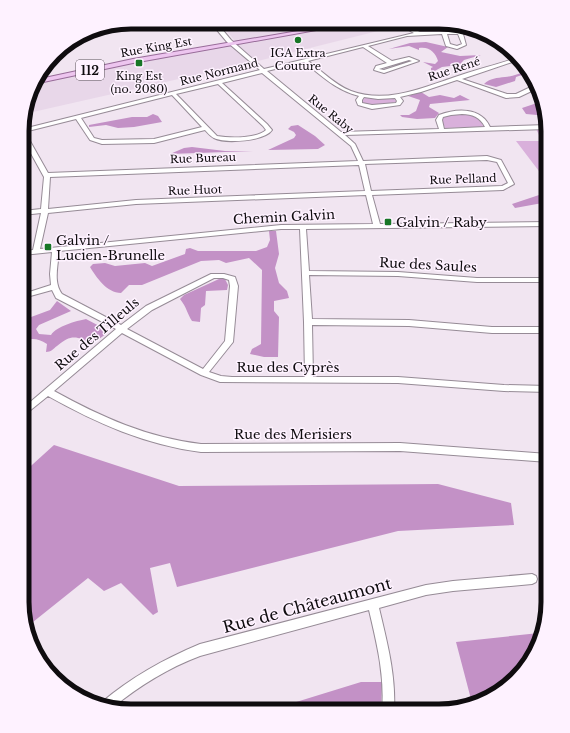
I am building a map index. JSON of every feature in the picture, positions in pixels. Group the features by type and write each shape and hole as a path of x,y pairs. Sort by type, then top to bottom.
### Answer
{"main road":[{"name":"Rue King Est","path":"43,80 133,61 318,29"}],"street":[{"name":"Rue Raby","path":"219,29 264,72 340,134 356,149 377,225"},
{"path":"410,29 418,33"},
{"name":"Rue Normand","path":"29,129 418,33 468,33"},
{"path":"444,33 448,45 457,48 464,45 460,33"},
{"path":"364,46 391,63 408,58 417,61 384,72 376,70 378,67 391,63"},
{"name":"Rue René","path":"305,61 340,87 363,96 397,96 512,60"},
{"path":"456,78 506,96 517,96 531,89"},
{"path":"174,94 215,137 224,138 259,136 268,131 265,125 220,82"},
{"name":"Rue René","path":"363,96 359,100 360,104 372,107 398,104 400,101 397,96"},
{"path":"442,130 439,120 441,116 462,113 478,115 484,120 488,129"},
{"path":"77,117 92,140 102,142 154,141 205,128"},
{"path":"340,134 541,127"},
{"path":"29,144 47,175 45,211 36,252"},
{"name":"Rue Pelland","path":"360,162 490,158 499,161 510,181 510,185 503,188 369,193"},
{"name":"Rue Bureau","path":"47,175 360,162"},
{"name":"Rue Huot","path":"29,212 136,202 369,193"},
{"name":"Chemin Galvin","path":"29,253 303,226 541,224"},
{"path":"303,226 308,322 309,379"},
{"path":"29,294 54,287 56,249"},
{"name":"Rue des Saules","path":"306,273 392,274 477,280 541,280"},
{"name":"Rue des Tilleuls","path":"29,408 120,330 156,304 208,279 218,276 228,276 232,278 234,286 229,342 204,374"},
{"name":"Rue des Cyprès","path":"54,287 59,296 64,300 204,374 220,379 417,381 504,388 541,389"},
{"path":"308,322 409,323 492,330 541,330"},
{"name":"Rue des Merisiers","path":"48,392 90,415 163,442 186,447 400,446 541,457"},
{"name":"Rue de Châteaumont","path":"111,702 135,682 173,660 200,650 440,588 532,579"},
{"path":"373,605 386,660 388,704"}],"shaded area":[{"path":"225,29 386,29 258,61 31,112 34,98 43,80 239,42 234,40"},
{"path":"426,42 448,47 441,52 460,56 481,55 464,60 459,65 442,67 431,73 431,68 433,67 423,62 435,64 438,61 436,55 429,49 419,48 419,50 409,46 389,49 410,43"},
{"path":"522,72 525,76 522,75 516,77 515,81 496,87 484,84 494,79"},
{"path":"421,92 429,97 440,95 454,98 460,95 470,100 430,104 429,107 439,113 435,118 417,119 402,117 400,115 409,115 416,111 420,100 408,96"},
{"path":"365,98 393,98 397,102 373,105 363,104 362,101"},
{"path":"537,103 539,113 537,115 526,114 522,108"},
{"path":"153,114 158,116 162,122 134,127 118,128 106,125 89,127 89,125 132,117 147,117"},
{"path":"468,114 477,116 484,127 445,128 441,119 444,116"},
{"path":"298,125 315,136 325,145 318,149 268,150 294,138 296,135 294,132 288,129 291,126"},
{"path":"536,129 541,129 541,139"},
{"path":"516,141 541,141 541,174"},
{"path":"192,147 225,151 253,151 170,154 184,148"},
{"path":"541,194 541,203 515,208 512,204"},
{"path":"269,231 276,231 279,254 275,268 279,283 287,291 289,298 274,301 274,311 279,317 278,357 264,357 250,354 252,349 261,344 262,270 249,258 226,263 219,260 201,261 142,285 129,285 121,293 107,287 99,280 90,267 93,264 105,263 115,266 145,263 152,266 185,254 186,249 190,248 198,251 256,251 267,247 270,240"},
{"path":"219,279 225,279 228,285 227,290 206,291 205,305 201,308 200,322 192,321 180,299 184,295"},
{"path":"57,301 71,311 39,325 36,329 39,334 51,335 62,327 86,319 105,329 106,334 92,344 82,339 70,338 52,350 46,352 47,344 35,339 29,340 29,318 50,310"},
{"path":"54,445 179,486 438,484 511,503 514,525 398,531 177,587 170,563 150,568 158,612 153,615 121,583 104,591 88,578 31,623 29,602 29,468"},
{"path":"536,633 524,658 516,669 495,687 471,699 456,642"},
{"path":"361,682 382,682 381,704 290,704"}],"place":[{"name":"IGA Extra Couture","path":"298,40"},
{"name":"King Est (no. 2080)","path":"139,63"},
{"name":"Galvin / Raby","path":"388,222"},
{"name":"Galvin / Lucien-Brunelle","path":"48,247"}]}
